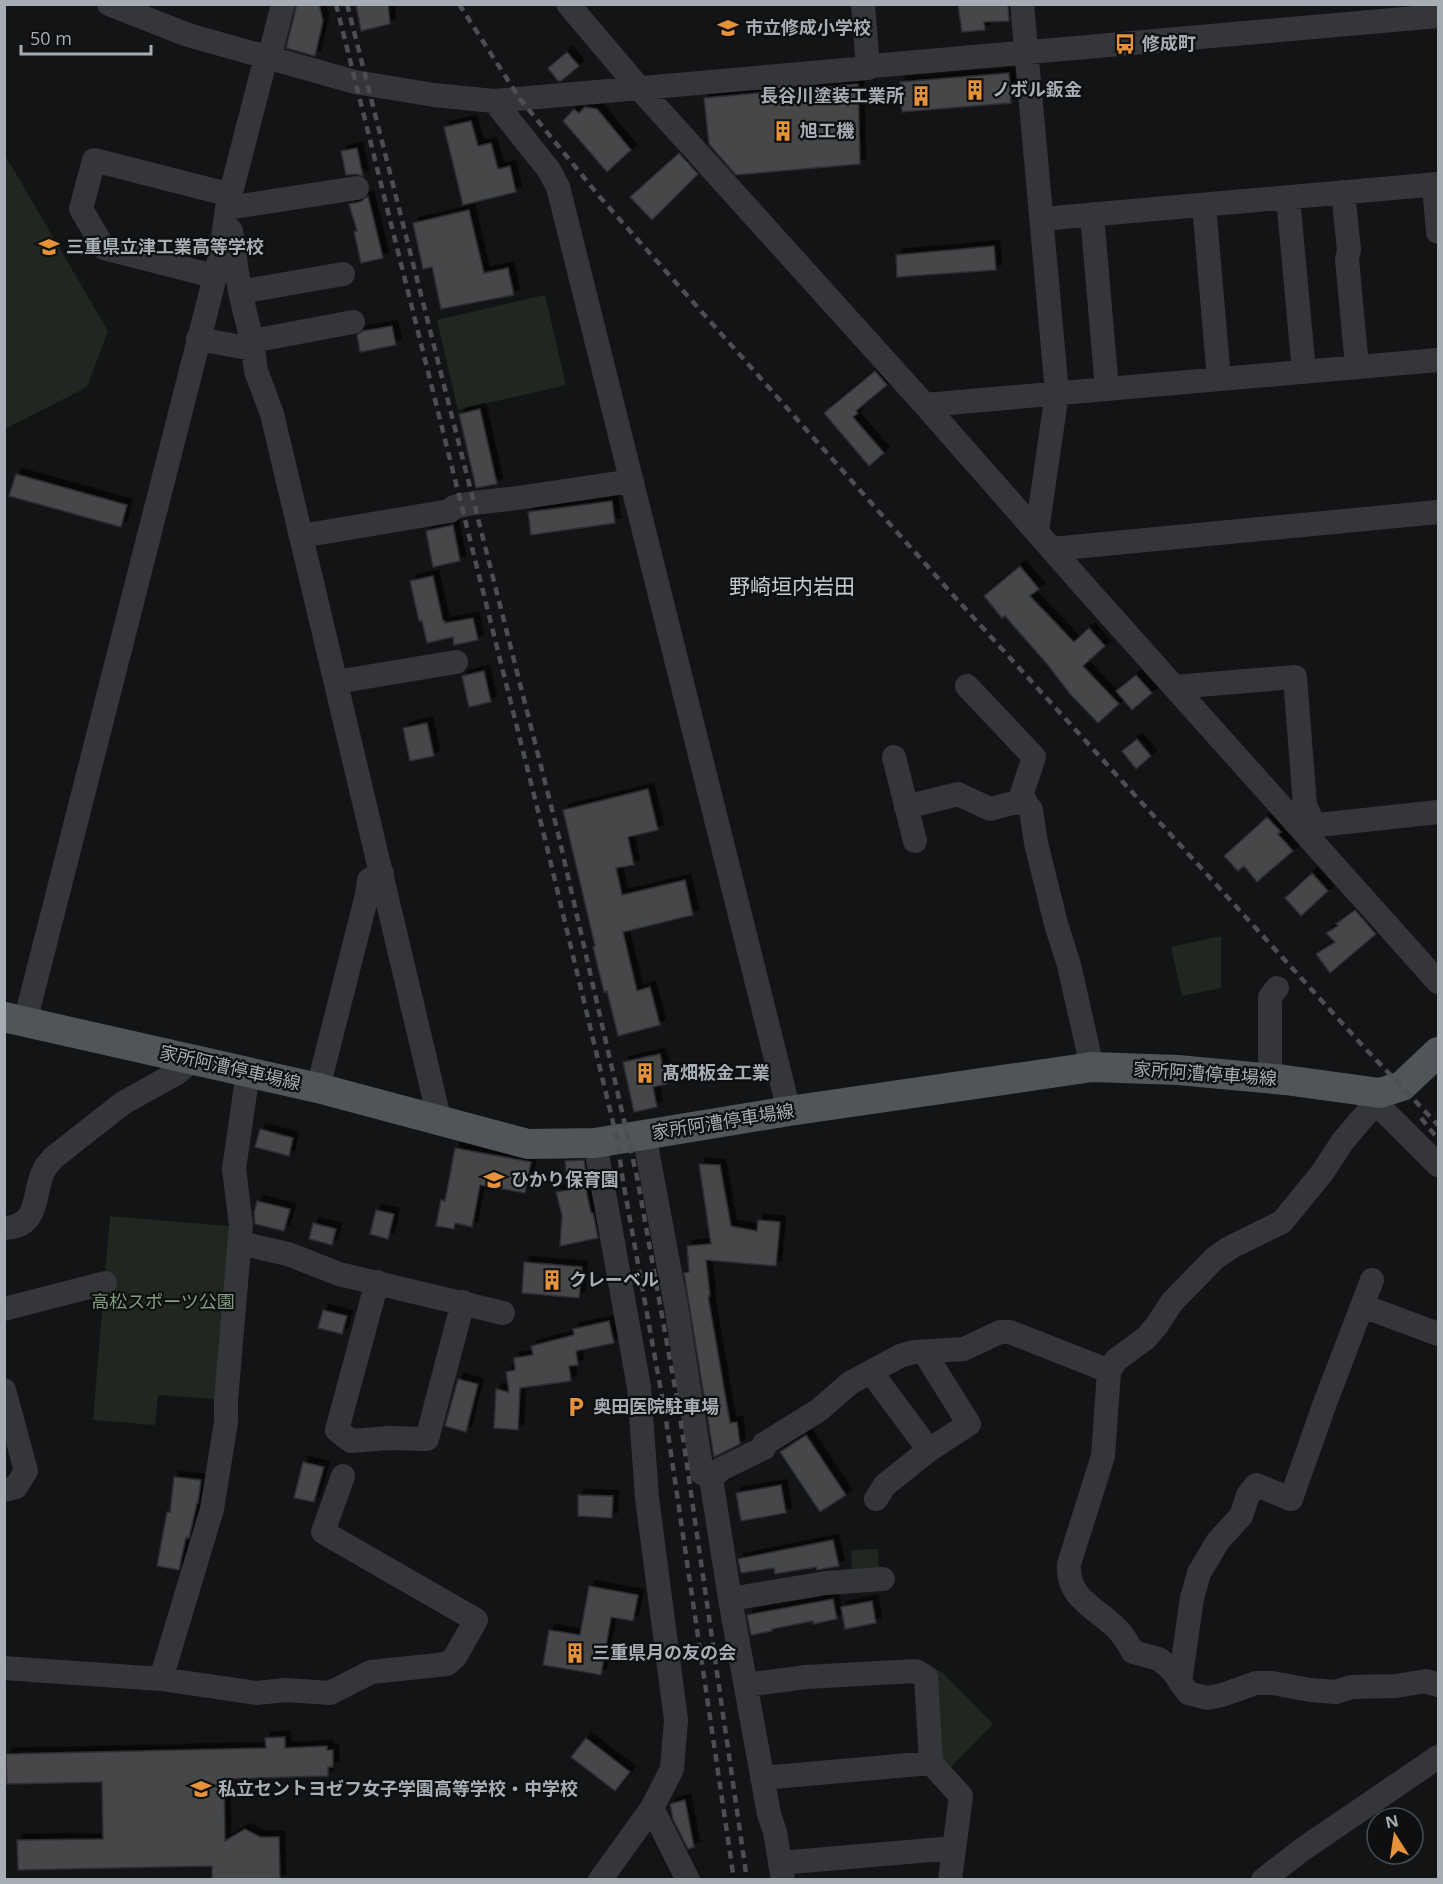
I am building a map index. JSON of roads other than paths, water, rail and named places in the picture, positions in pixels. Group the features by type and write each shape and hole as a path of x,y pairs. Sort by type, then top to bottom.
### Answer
{"main road":[{"name":"家所阿漕停車場線","path":"15,1020 318,1088 528,1144 595,1143 789,1111 1092,1067 1178,1070 1380,1093"},
{"path":"1380,1093 1402,1086 1438,1052"}],"street":[{"path":"109,4 189,35 355,82 434,95 494,101 1438,16"},
{"path":"15,1020 198,339 220,253 229,201 283,4"},
{"path":"568,4 640,89 925,405 1174,687 1307,826 1438,982"},
{"path":"863,4 868,68"},
{"path":"1022,4 1057,393 1045,540"},
{"path":"494,101 549,170 558,187 789,1111"},
{"path":"214,276 104,248 81,208 94,160 229,201 357,188"},
{"path":"1042,219 1436,184 1438,232"},
{"path":"1344,192 1349,250 1347,259 1357,367"},
{"path":"1288,197 1304,372"},
{"path":"229,201 240,292 256,371 272,414 440,1122"},
{"path":"1204,205 1219,379"},
{"path":"1092,215 1107,389"},
{"path":"240,292 343,274"},
{"path":"198,339 252,345 354,322"},
{"path":"925,405 1438,360"},
{"path":"301,536 450,511 454,507 473,503 632,481"},
{"path":"1045,540 1438,512"},
{"path":"336,682 456,662"},
{"path":"1174,687 1295,677 1307,826"},
{"path":"967,686 1041,761 1021,796 1031,810 1036,843 1056,924 1069,965 1092,1067"},
{"path":"894,757 915,841"},
{"path":"906,807 958,795 990,809 1026,802"},
{"path":"1307,826 1438,812"},
{"path":"318,1088 367,896 369,880 382,873"},
{"path":"1269,1079 1270,997 1277,988"},
{"path":"4,1228 21,1226 31,1214 44,1170 52,1158 123,1103 177,1073 193,1060"},
{"path":"161,1679 212,1509 226,1422 241,1225 234,1169 248,1072"},
{"path":"1380,1093 1382,1109 1438,1165"},
{"path":"1380,1093 1322,1173 1282,1222 1231,1247 1215,1258 1172,1302 1146,1338 1116,1360 1109,1371 1103,1456 1069,1564 1069,1573 1071,1584 1078,1594 1120,1632 1133,1652 1159,1659 1172,1670 1188,1693 1207,1698 1256,1683 1336,1692 1351,1687 1396,1686 1426,1681 1438,1684"},
{"path":"644,1134 676,1305 702,1473 711,1478"},
{"path":"595,1143 639,1387 647,1498 676,1720 672,1768 652,1808 600,1880"},
{"path":"239,1243 288,1254 339,1274 503,1313"},
{"path":"1180,1682 1192,1598 1198,1573 1218,1541 1242,1515 1248,1495 1256,1485 1291,1499 1372,1280"},
{"path":"377,1282 337,1430 351,1441 389,1438 427,1439 463,1302"},
{"path":"4,1310 105,1283"},
{"path":"1363,1306 1438,1334"},
{"path":"711,1478 721,1469 764,1448 764,1443 819,1410 850,1383 900,1356 964,1349 1000,1332 1010,1332 1109,1371"},
{"path":"876,1499 885,1485 929,1450 969,1424 924,1352"},
{"path":"871,1372 929,1450"},
{"path":"4,1390 26,1471 16,1487 4,1490"},
{"path":"4,1668 161,1679 256,1693 286,1690 330,1694 371,1672 447,1664 455,1657 476,1620 323,1532 343,1476"},
{"path":"711,1478 762,1778 782,1871 954,1848"},
{"path":"730,1599 826,1583 883,1579"},
{"path":"746,1685 806,1677 916,1671 926,1677 931,1763 961,1796 950,1880"},
{"path":"1263,1880 1303,1849 1438,1757"},
{"path":"762,1778 931,1763"},
{"path":"652,1808 688,1880"}],"railway":[{"path":"336,4 545,839 617,1139 665,1413 734,1880"},
{"path":"347,4 558,833 637,1177 679,1410 747,1880"},
{"path":"459,4 520,99 599,196 952,594 1362,1045 1438,1125"},
{"path":"1421,1118 1438,1139"}],"place":[{"name":"市立修成小学校","path":"728,28"},
{"name":"修成町","path":"1125,44"},
{"name":"ノボル鈑金","path":"975,90"},
{"name":"長谷川塗装工業所","path":"921,96"},
{"name":"旭工機","path":"783,131"},
{"name":"三重県立津工業高等学校","path":"49,247"},
{"name":"髙畑板金工業","path":"645,1073"},
{"name":"ひかり保育園","path":"494,1180"},
{"name":"クレーベル","path":"552,1280"},
{"name":"奥田医院駐車場","path":"576,1407"},
{"name":"三重県月の友の会","path":"575,1653"},
{"name":"私立セントヨゼフ女子学園高等学校・中学校","path":"201,1789"}],"district":[{"name":"野崎垣内岩田","path":"792,587"}],"park label":[{"name":"高松スポーツ公園","path":"163,1302"}]}
